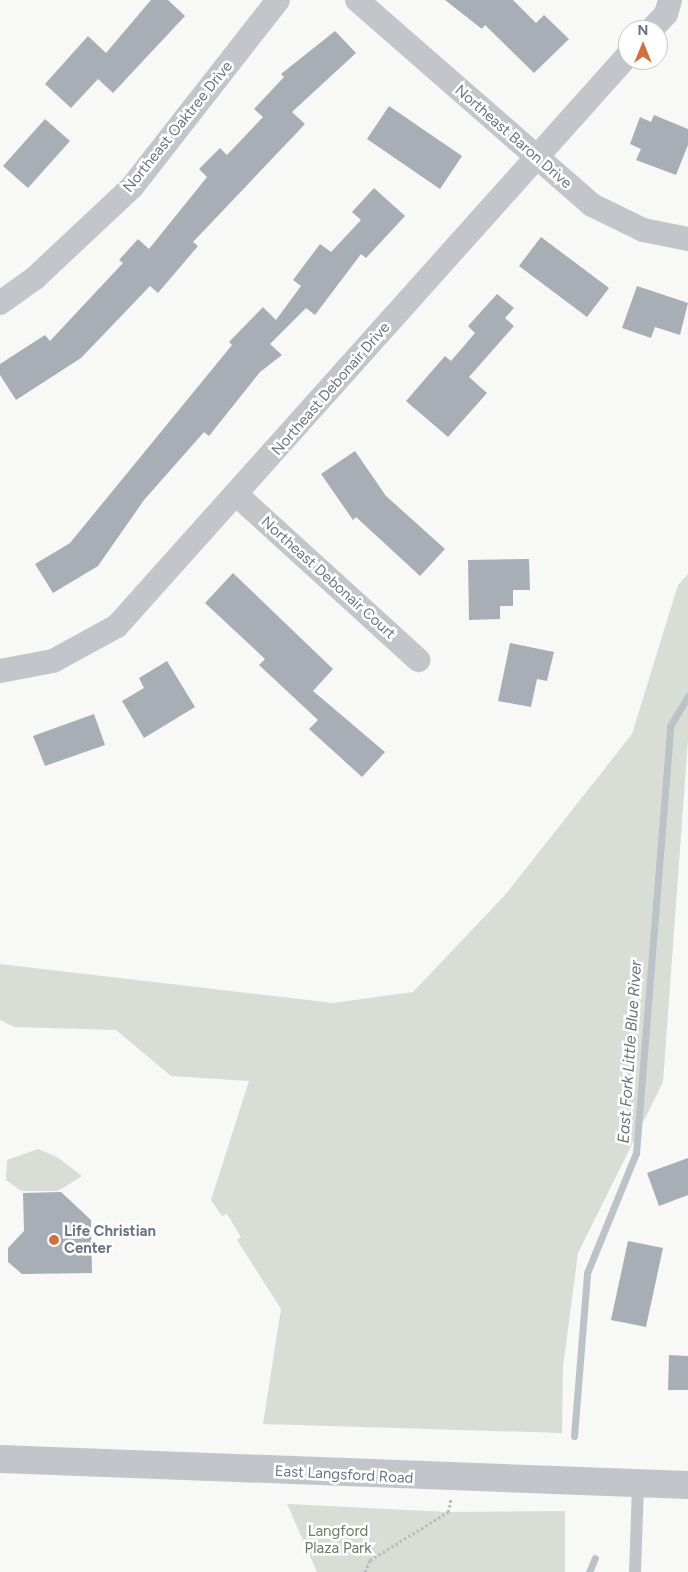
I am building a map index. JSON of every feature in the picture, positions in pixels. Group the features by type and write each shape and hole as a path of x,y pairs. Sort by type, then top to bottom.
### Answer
{"street":[{"name":"Northeast Oaktree Drive","path":"0,303 35,278 132,187 278,0"},
{"name":"Northeast Baron Drive","path":"356,0 592,205 644,230 688,239"},
{"path":"660,20 666,14 670,0"},
{"name":"Northeast Debonair Drive","path":"0,671 54,661 117,626 238,496 534,156 618,66"},
{"name":"Northeast Debonair Court","path":"238,496 418,660"},
{"name":"East Langsford Road","path":"0,1459 456,1479 688,1485"}],"lane":[{"path":"635,1572 638,1484"}],"path":[{"path":"365,1572 370,1560 448,1512 456,1479"}],"green space":[{"path":"688,574 688,740 663,1082 578,1253 563,1367 562,1433 263,1424 281,1309 237,1240 241,1237 227,1214 222,1216 211,1200 249,1081 171,1076 116,1030 14,1027 0,1020 0,964 333,1003 413,992 505,895 632,734 678,585"},
{"path":"38,1149 57,1157 82,1176 58,1191 21,1191 6,1180 7,1160"},
{"name":"Langford Plaza Park","path":"287,1504 448,1512 565,1511 565,1572 317,1572"}],"building":[{"path":"151,0 168,0 185,16 113,93 98,79 71,108 45,84 88,36 106,53"},
{"path":"445,0 513,0 536,23 544,15 569,39 534,73 485,25 482,29"},
{"path":"335,31 356,53 292,112 305,124 193,242 198,246 158,293 150,286 81,358 16,400 0,375 0,364 45,335 50,341 123,263 119,260 138,239 149,249 207,177 199,169 220,148 227,155 263,117 254,109 284,77 281,74"},
{"path":"389,106 462,156 440,189 367,139"},
{"path":"654,115 688,129 688,145 676,175 636,160 641,149 630,144 640,117 651,122"},
{"path":"45,119 70,141 28,188 3,166"},
{"path":"374,188 405,216 366,258 361,254 315,315 306,308 270,344 282,355 260,372 209,436 204,432 144,500 98,566 53,593 35,564 70,543 232,345 229,342 263,307 276,320 301,286 293,280 320,244 331,252 361,220 352,212"},
{"path":"541,237 609,288 587,317 519,266"},
{"path":"637,286 688,303 680,335 655,327 651,338 622,328"},
{"path":"497,294 514,308 505,318 514,326 469,377 487,393 448,437 406,401 445,356 451,361 475,333 468,326"},
{"path":"355,451 386,496 445,549 420,576 356,517 353,520 321,474"},
{"path":"529,559 530,590 513,590 513,606 500,606 500,619 469,620 468,560"},
{"path":"233,573 333,669 313,691 385,752 362,777 309,729 318,720 259,665 265,659 205,603"},
{"path":"510,643 554,652 547,681 537,679 531,707 498,701"},
{"path":"167,661 195,707 144,738 122,701 144,688 139,678"},
{"path":"94,714 105,745 45,766 33,736"},
{"path":"688,1158 688,1195 659,1206 647,1173"},
{"name":"Life Christian Center","path":"61,1192 91,1220 92,1273 22,1274 8,1262 8,1248 24,1231 23,1193"},
{"path":"628,1241 663,1248 646,1327 611,1320"},
{"path":"669,1355 688,1356 688,1390 668,1390"}],"waterway":[{"name":"East Fork Little Blue River","path":"574,1436 587,1273 636,1153 670,726 688,696"},
{"name":"East Fork Little Blue River","path":"589,1572 595,1558"}],"place":[{"name":"Life Christian Center","path":"54,1240"}]}
